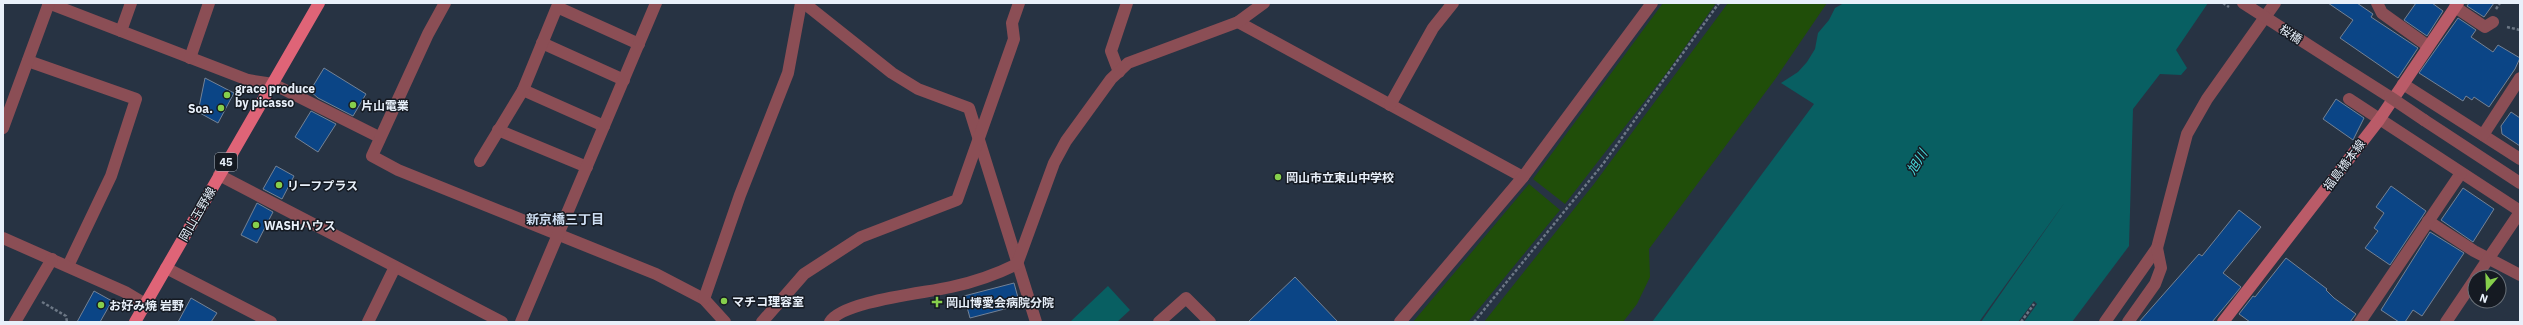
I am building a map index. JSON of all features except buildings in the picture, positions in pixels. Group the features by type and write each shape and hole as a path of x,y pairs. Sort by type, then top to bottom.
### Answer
{"main road":[{"name":"岡山玉野線","path":"135,322 319,3"},
{"name":"福島橋本線","path":"2223,322 2379,120 2456,5"}],"street":[{"path":"3,128 49,3 248,80 273,84 379,137"},
{"path":"121,31 131,3"},
{"path":"190,58 209,3"},
{"path":"445,3 379,137 372,156 398,170 656,274 704,299 725,322"},
{"path":"521,322 656,3"},
{"path":"704,299 740,195 788,73 801,3"},
{"path":"804,3 892,73 918,89 969,108 1036,322"},
{"path":"762,322 804,274 861,237 957,200 980,140 1014,40 1012,23 1019,3"},
{"path":"1119,72 1111,51 1127,3"},
{"path":"830,322 838,314 849,308 951,287 994,276 1017,264 1054,163 1066,141 1119,72 1128,63 1238,22 1264,3"},
{"path":"1390,104 1433,28 1453,3"},
{"path":"1400,322 1523,177 1652,3"},
{"name":"桜橋","path":"2243,3 2390,97 2520,183"},
{"path":"2105,322 2157,248 2187,134 2207,99 2275,3"},
{"path":"2377,3 2382,13 2428,46"},
{"path":"2456,5 2485,27 2493,22"},
{"path":"480,161 523,90 557,7 639,44"},
{"path":"1238,22 1523,177"},
{"path":"542,43 624,80"},
{"path":"28,61 136,99 111,176 68,266"},
{"path":"2483,135 2520,78"},
{"path":"2403,84 2520,159"},
{"path":"523,90 604,126"},
{"path":"2349,99 2520,211 2482,269"},
{"path":"498,130 587,167"},
{"path":"2360,322 2460,173"},
{"path":"219,175 394,267 478,317 502,322"},
{"path":"2428,221 2520,275"},
{"path":"3,238 125,292 145,304"},
{"path":"2128,322 2155,284 2162,268 2157,248"},
{"path":"15,322 52,259"},
{"path":"368,322 394,267"},
{"path":"166,268 271,322"},
{"path":"2446,322 2467,291"},
{"path":"1159,322 1186,298 1210,322"}],"path":[{"path":"1474,322 1603,164 1719,3"},
{"path":"30,296 66,316 67,322"},
{"path":"2021,322 2034,304"}],"green space":[{"path":"1663,3 1716,3 1668,71 1565,204 1533,179"},
{"path":"1728,3 1827,3 1776,78 1649,249 1650,277 1637,304 1623,322 1484,322 1594,184"},
{"path":"1529,184 1560,210 1468,322 1413,322"}],"water":[{"name":"旭川","path":"1844,3 2208,3 2176,50 2187,68 2181,75 2160,74 2133,109 2129,246 2072,322 2024,322 2037,304 2034,301 2018,322 1981,322 2065,202 1979,322 1652,322 1814,104 1781,83 1798,72 1807,62 1815,49 1818,33 1829,20 1835,8"},
{"path":"1108,286 1130,310 1117,322 1070,322"}],"place":[{"name":"grace produce by picasso","path":"227,95"},
{"name":"片山電業","path":"353,105"},
{"name":"Soa.","path":"221,108"},
{"name":"岡山市立東山中学校","path":"1278,177"},
{"name":"リーフプラス","path":"279,185"},
{"name":"WASHハウス","path":"256,225"},
{"name":"マチコ理容室","path":"724,301"},
{"name":"岡山博愛会病院分院","path":"937,302"},
{"name":"お好み焼 岩野","path":"101,305"}],"district":[{"name":"新京橋三丁目","path":"565,219"}]}
